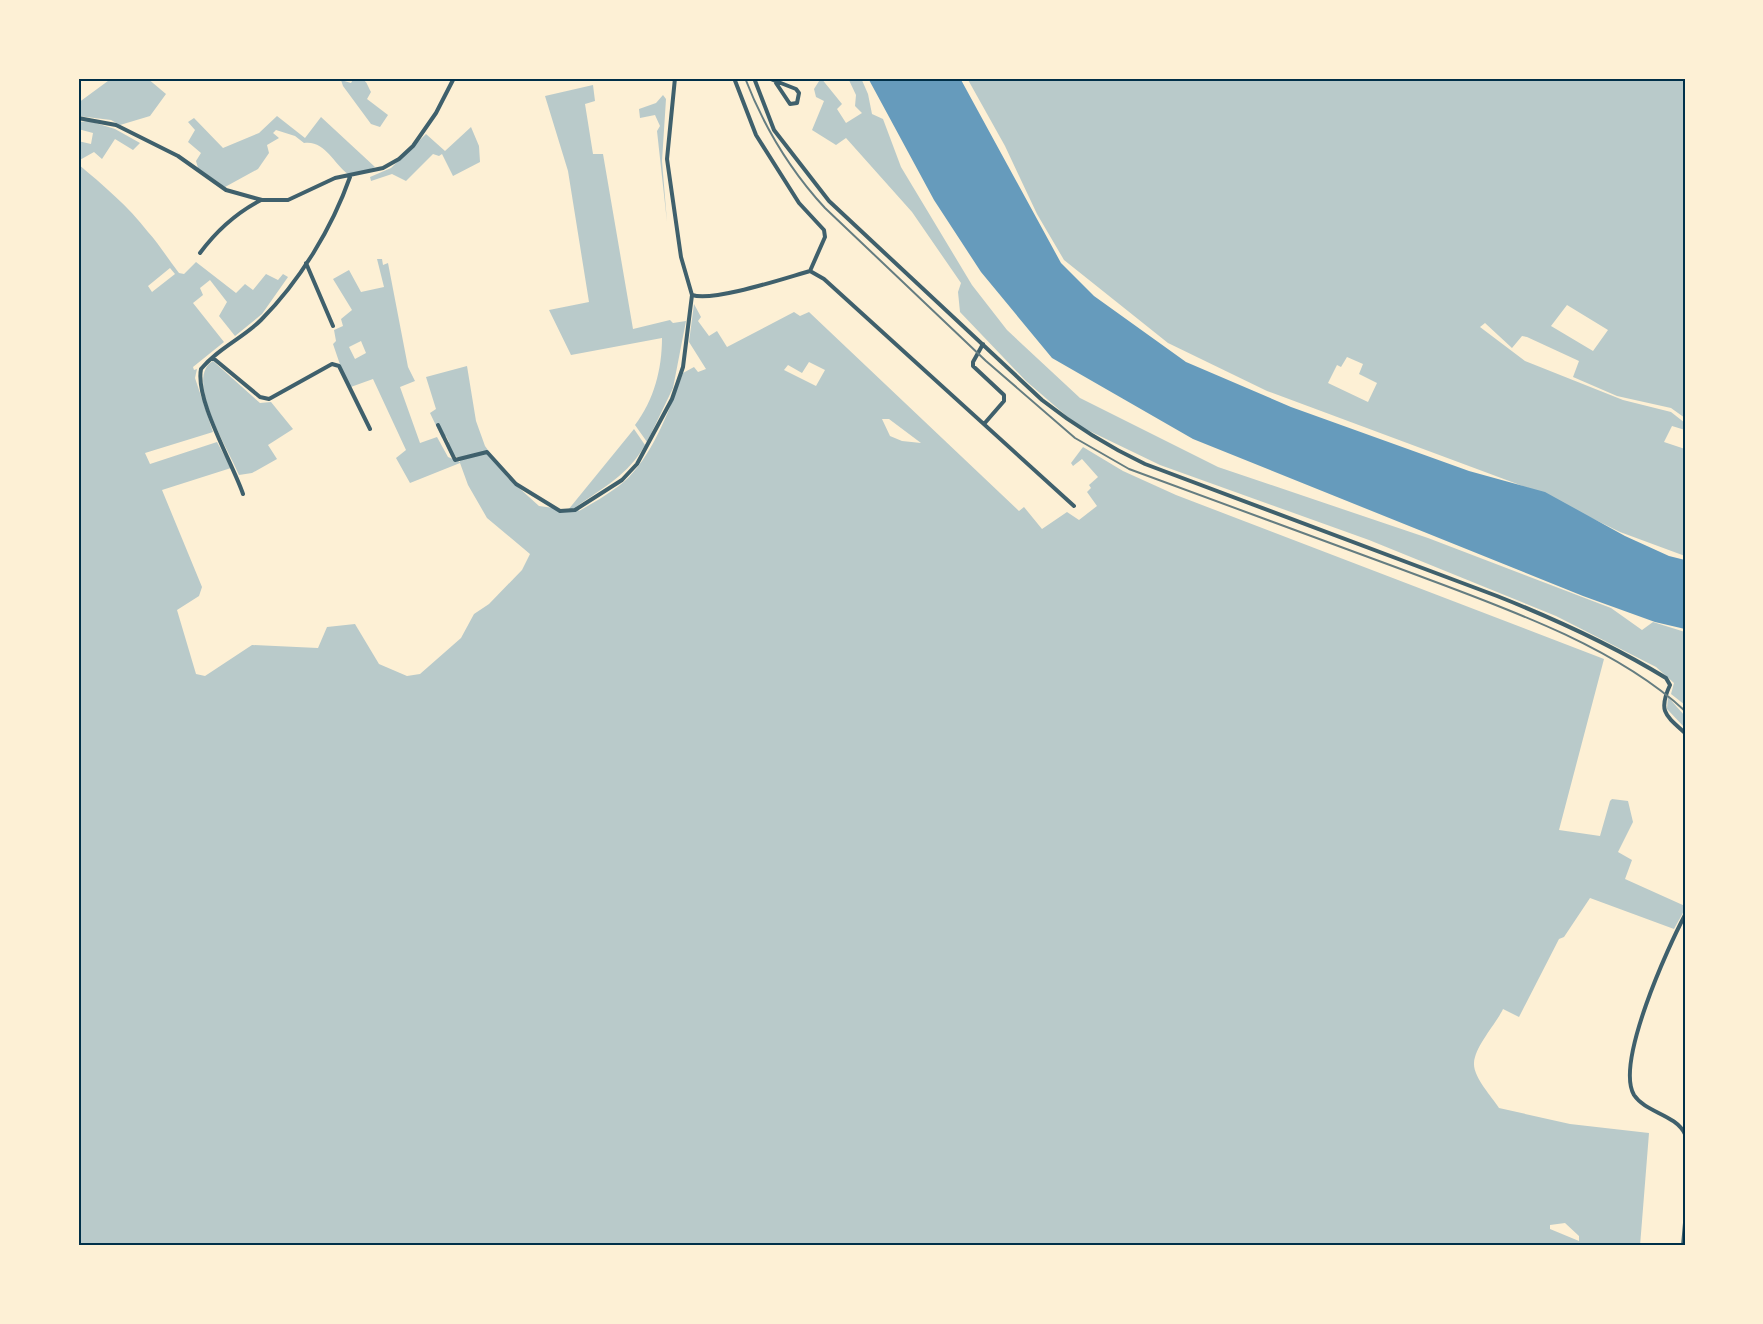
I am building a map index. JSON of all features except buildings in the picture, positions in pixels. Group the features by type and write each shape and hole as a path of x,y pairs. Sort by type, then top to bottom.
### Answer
{"street":[{"path":"78,117 117,125 177,156 226,189 262,200 288,200 335,178 350,177 383,168 399,159 412,146 436,112 454,78"},
{"path":"438,425 455,460 487,452 516,484 560,511 575,510 622,480 637,464 672,399 683,367 692,295 681,257 667,159 675,78"},
{"path":"734,78 756,135 799,203 824,230 823,243 810,271"},
{"path":"754,78 774,130 829,201 1042,400 1103,444 1145,464 1554,619 1660,674 1670,683 1663,702 1664,711 1685,733"},
{"path":"768,78 796,89 799,93 797,103 790,104 776,83"},
{"path":"243,494 210,416 199,380 201,369 262,319 306,263 337,213 350,177"},
{"path":"200,253 214,234 242,210 262,200"},
{"path":"306,263 333,326"},
{"path":"692,295 705,296 747,288 810,271 824,279 1074,506"},
{"path":"983,344 973,366 1004,395 1004,401 984,424"},
{"path":"213,358 260,397 269,399 332,364 339,366 370,429"},
{"path":"1685,915 1662,959 1635,1043 1629,1074 1635,1095 1651,1109 1671,1119 1685,1134"},
{"path":"1683,1246 1685,1223"}],"shaded area":[{"path":"112,78 147,78 166,94 150,116 120,125 111,120 78,116 78,103"},
{"path":"354,78 366,82 371,92 367,99 388,115 380,127 371,124 343,86 341,80 351,83"},
{"path":"821,78 842,104 837,109 846,123 862,113 855,106 856,95 848,78 861,78 868,94 872,114 883,119 901,167 972,285 1007,330 1080,398 1218,467 1428,538 1611,608 1642,630 1653,622 1685,632 1685,705 1671,694 1674,683 1656,667 1556,616 1369,540 1160,465 1077,425 1026,381 960,312 958,292 961,283 912,212 846,138 836,145 812,130 824,101 816,97 814,89"},
{"path":"967,78 1685,78 1685,418 1671,408 1617,396 1573,377 1579,361 1527,337 1522,336 1512,348 1485,323 1480,327 1525,361 1623,400 1671,412 1685,423 1685,430 1672,426 1664,442 1685,449 1685,556 1620,532 1539,492 1267,391 1168,343 1064,260 1037,214 1005,146","holes":["1567,305 1608,330 1593,351 1551,326","1347,357 1363,364 1359,374 1377,383 1368,402 1328,383 1337,365 1341,367"]},
{"path":"593,85 595,101 585,104 593,154 603,154 633,329 670,320 673,323 686,321 673,388 647,442 635,425 656,384 662,338 571,355 549,310 589,302 568,171 545,96"},
{"path":"663,95 666,99 662,161 667,222 657,131 660,126 655,115 640,118 639,109 656,103"},
{"path":"277,116 305,138 321,117 375,167 361,173 348,174 318,145 304,143 295,136 276,130 273,133 279,138 267,145 269,153 258,169 225,187 198,168 196,161 201,153 188,142 195,130 188,122 194,118 223,148 259,133"},
{"path":"89,121 115,129 140,143 133,150 115,139 102,159 94,152 78,161 78,141 91,144 93,133 78,129 78,122"},
{"path":"471,127 479,146 480,162 453,176 442,154 439,156 433,154 406,181 392,174 371,181 370,177 391,168 426,134 445,151"},
{"path":"78,164 132,213 179,273 184,274 196,262 236,293 245,284 253,290 266,274 278,280 283,274 288,277 262,314 235,336 219,316 227,302 210,280 200,288 203,295 193,303 224,342 193,367 194,370 197,369 195,378 213,432 145,453 150,464 217,442 231,468 162,490 202,587 199,596 177,610 196,674 205,676 252,645 318,648 327,627 355,624 379,664 407,676 420,674 461,638 474,614 489,604 522,570 530,554 487,518 468,485 460,463 410,483 396,458 406,450 373,379 348,388 333,344 336,341 334,330 343,326 341,319 352,310 333,279 349,270 361,292 384,287 377,259 382,259 383,265 388,263 408,367 415,381 400,387 420,443 437,437 448,457 460,462 460,458 451,455 446,445 449,442 446,436 442,438 430,413 436,409 426,377 467,366 476,421 485,446 507,477 539,506 568,510 634,429 645,445 623,473 576,507 579,511 612,491 629,477 654,441 683,373 694,367 698,372 706,369 689,342 694,304 701,317 698,321 709,336 717,331 727,347 794,312 800,316 809,312 1019,511 1024,507 1042,529 1067,512 1079,520 1097,506 1087,492 1091,488 1089,485 1098,477 1082,459 1073,466 1071,463 1083,447 1123,471 1176,495 1604,659 1559,830 1600,836 1610,801 1612,799 1628,801 1633,822 1618,852 1632,860 1625,879 1685,906 1674,929 1590,898 1564,937 1559,939 1519,1017 1503,1009 1482,1042 1474,1063 1476,1074 1499,1108 1570,1124 1649,1133 1640,1246 1605,1246 1601,1243 1595,1246 78,1246","holes":["170,268 175,274 152,292 148,286","361,341 366,353 355,359 349,347","809,362 825,370 816,386 784,370 788,365 802,373","882,419 889,419 921,443 902,441 890,436","1565,1223 1579,1236 1579,1241 1550,1229 1550,1225"]},
{"path":"213,361 260,403 271,402 293,429 268,445 277,459 252,473 239,475 211,416 203,383 205,370"},
{"path":"1668,697 1685,716 1685,728 1667,709"}],"water":[{"path":"868,78 960,78 1061,263 1094,296 1186,362 1291,407 1469,471 1545,492 1625,536 1669,556 1685,560 1685,629 1655,622 1583,596 1193,439 1052,358 981,272 934,200"}],"railway":[{"path":"745,78 779,147 812,194 986,361 1075,438 1129,469 1472,596 1549,627 1622,665 1656,687 1685,711"}]}
